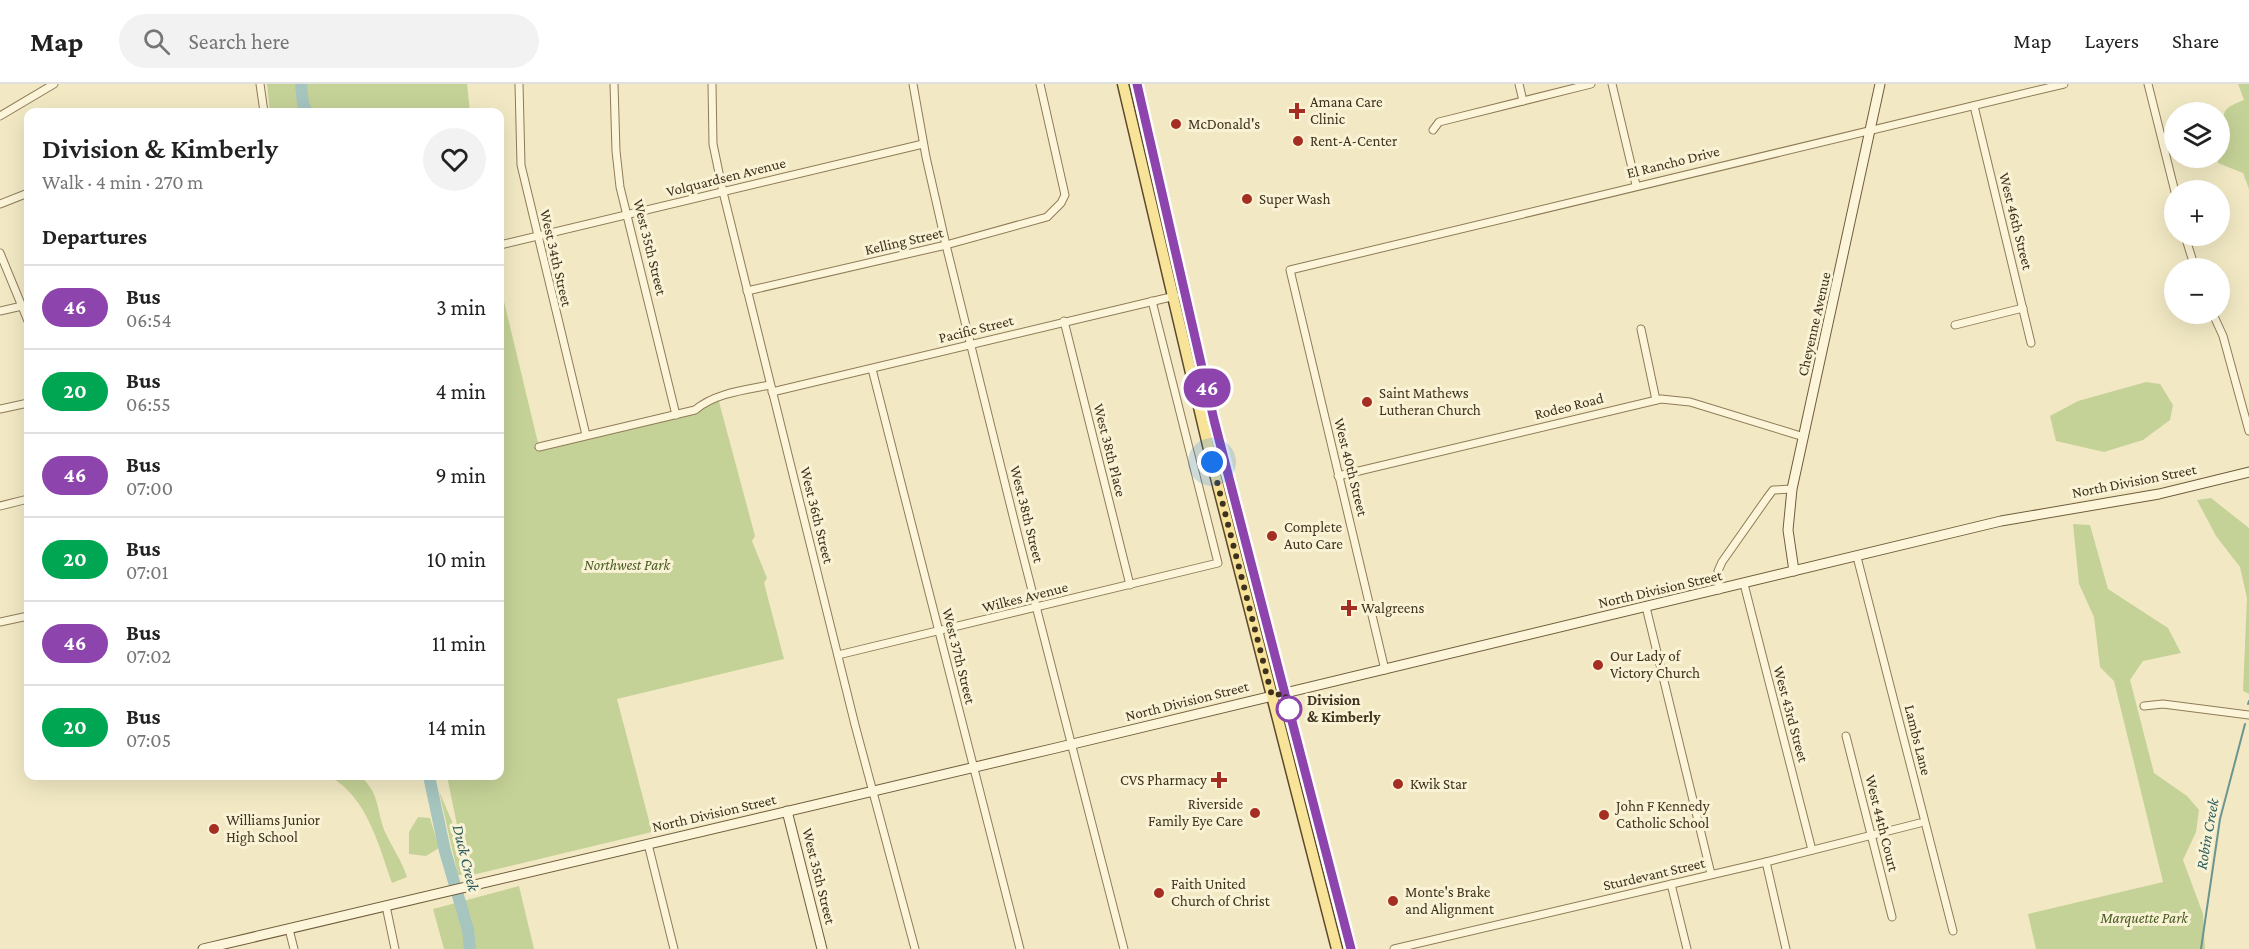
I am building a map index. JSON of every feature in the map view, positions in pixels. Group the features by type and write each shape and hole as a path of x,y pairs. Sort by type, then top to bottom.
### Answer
{"main road":[{"path":"1123,84 1172,296 1337,949"},
{"path":"1137,84 1214,420 1260,605 1351,949"},
{"name":"Cheyenne Avenue","path":"1794,571 1788,530 1792,489 1880,84"},
{"name":"North Division Street","path":"204,949 974,768 2001,521 2159,494 2249,472"},
{"name":"West 35th Street","path":"787,811 822,949"}],"street":[{"path":"0,116 54,84"},
{"path":"260,84 263,108"},
{"name":"West 34th Street","path":"519,84 521,165 586,435"},
{"name":"West 35th Street","path":"614,84 617,168 676,415"},
{"name":"West 36th Street","path":"712,84 713,144 723,192 838,655 915,949"},
{"name":"West 38th Street","path":"913,84 923,144 946,245 1124,949"},
{"name":"Kelling Street","path":"747,291 946,245 1047,217 1061,203 1065,195 1064,182 1040,84"},
{"path":"1519,84 1523,101"},
{"path":"1433,130 1439,122 1591,84"},
{"path":"1612,84 1636,185"},
{"name":"El Rancho Drive","path":"1290,270 1636,185 2064,84"},
{"path":"2148,84 2172,180"},
{"name":"West 46th Street","path":"1974,106 2031,343"},
{"name":"Volquardsen Avenue","path":"504,244 923,144"},
{"path":"0,204 24,195"},
{"path":"0,253 24,311"},
{"name":"West 40th Street","path":"1290,270 1385,670"},
{"name":"Pacific Street","path":"539,447 695,410 704,402 726,395 872,369 1186,293"},
{"name":"Wilkes Avenue","path":"838,655 1218,563 1152,301"},
{"path":"0,311 22,306"},
{"path":"1955,325 2023,308"},
{"name":"West 38th Place","path":"1064,321 1130,585"},
{"path":"2218,324 2223,336 2249,431"},
{"path":"1641,328 1656,400"},
{"name":"West 37th Street","path":"872,369 1020,949"},
{"name":"Rodeo Road","path":"1338,476 1656,400 1690,402 1804,437"},
{"path":"0,409 24,404"},
{"path":"1719,590 1718,571 1722,562 1767,498 1773,490 1792,489"},
{"path":"0,506 24,501"},
{"name":"Lambs Lane","path":"1857,557 1953,931"},
{"name":"West 43rd Street","path":"1744,584 1812,850"},
{"path":"1646,607 1711,874"},
{"path":"0,622 24,617"},
{"path":"2144,706 2163,704 2249,715"},
{"name":"West 44th Court","path":"1846,736 1892,918"},
{"name":"Sturdevant Street","path":"1394,949 1766,862 1920,823"},
{"path":"648,844 674,949"},
{"path":"1766,862 1786,949"},
{"path":"1671,884 1687,949"},
{"path":"386,906 395,949"},
{"path":"290,929 294,949"}],"green space":[{"path":"267,84 467,84 470,108 270,108"},
{"path":"2238,84 2249,84 2249,189 2243,173 2230,168 2230,107 2244,100"},
{"name":"Northwest Park","path":"504,302 539,447 695,410 718,398 755,536 752,541 767,578 764,583 784,659 617,699 652,832 468,876 467,874 458,875 439,791 460,840 448,780 504,780"},
{"path":"2146,382 2160,384 2173,405 2170,420 2143,440 2104,452 2056,441 2050,416 2078,401"},
{"path":"2211,498 2249,528 2249,694 2243,691 2247,598 2240,567 2216,536 2197,500"},
{"name":"Marquette Park","path":"2073,524 2090,525 2108,589 2168,628 2181,653 2143,661 2130,680 2154,773 2187,796 2199,810 2196,832 2183,860 2203,914 2205,949 2036,949 2028,914 2163,882 2114,681 2100,667 2094,617 2079,584"},
{"path":"335,780 364,780 372,790 386,834 407,877 392,883 377,839 363,810 344,787"},
{"path":"418,817 430,818 439,848 426,856 409,854 409,832"},
{"path":"519,886 534,949 444,949 433,909"}],"waterway":[{"name":"Duck Creek","path":"301,84 305,108"},
{"name":"Robin Creek","path":"2201,949 2220,819 2245,724"},
{"name":"Duck Creek","path":"430,780 445,851 468,930 470,949"}],"bus line":[{"name":"46","path":"1137,84 1214,420 1260,605 1351,949"}],"place":[{"name":"Amana Care Clinic","path":"1297,111"},
{"name":"McDonald's","path":"1176,124"},
{"name":"Rent-A-Center","path":"1298,141"},
{"name":"Super Wash","path":"1247,199"},
{"name":"Saint Mathews Lutheran Church","path":"1367,402"},
{"name":"Complete Auto Care","path":"1272,536"},
{"name":"Walgreens","path":"1349,608"},
{"name":"Our Lady of Victory Church","path":"1598,665"},
{"name":"Division & Kimberly","path":"1289,709"},
{"name":"CVS Pharmacy","path":"1219,780"},
{"name":"Kwik Star","path":"1398,784"},
{"name":"Riverside Family Eye Care","path":"1255,813"},
{"name":"John F Kennedy Catholic School","path":"1604,815"},
{"name":"Williams Junior High School","path":"214,829"},
{"name":"Faith United Church of Christ","path":"1159,893"},
{"name":"Monte's Brake and Alignment","path":"1393,901"}],"route":[{"path":"1212,462 1272,696 1285,693 1290,714 1289,709"}]}
